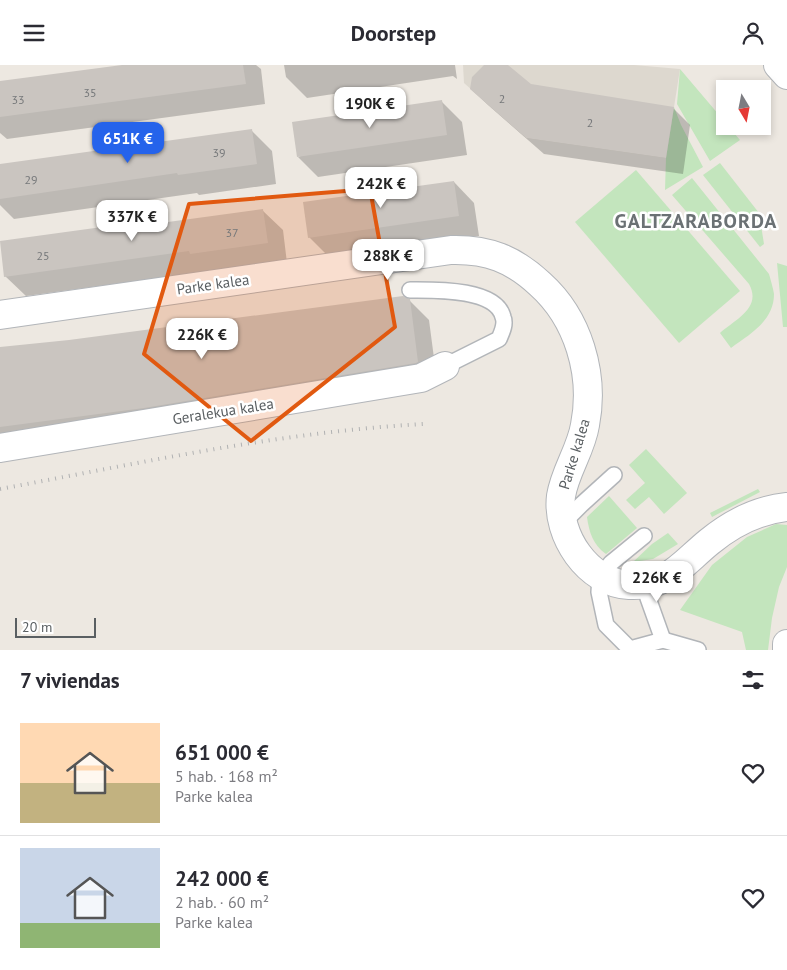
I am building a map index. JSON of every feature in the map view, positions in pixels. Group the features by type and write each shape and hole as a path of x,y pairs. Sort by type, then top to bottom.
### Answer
{"street":[{"path":"778,65 787,75"},
{"name":"Parke kalea","path":"0,315 451,250 472,250 508,260 527,272 561,306 572,324 584,362 588,402 586,425 578,451 564,483 561,498 564,522 572,546 588,568 600,577 628,585 646,584 663,580 680,569 709,542 728,528 751,516 774,508 787,507"},
{"name":"Geralekua kalea","path":"0,448 421,378 445,366"},
{"path":"787,644 787,650"}],"lane":[{"path":"410,290 448,290 464,293 479,297 501,310 504,326 499,339 445,366"},
{"path":"564,522 582,503 614,475"},
{"path":"644,536 610,563 600,577 599,592 606,625 630,649 646,647 663,640 698,650"},
{"path":"646,584 648,598 663,640"}],"highlighted area":[{"path":"370,189 395,327 251,441 144,354 189,204"}],"shaded area":[{"path":"463,65 634,65 680,69 666,158 526,138 464,83"}],"green space":[{"path":"680,69 716,111 716,135 736,135 740,140 710,161 677,104"},
{"path":"674,107 681,125 703,167 665,190 666,158"},
{"path":"720,163 759,213 764,244 760,247 703,175"},
{"path":"636,170 740,291 679,343 575,222"},
{"path":"692,178 769,274 773,289 773,303 770,312 760,326 731,348 720,333 740,318 750,306 752,292 749,284 672,195"},
{"path":"777,263 787,266 787,327 783,327"},
{"path":"646,449 687,493 664,514 649,497 635,509 626,500 645,483 629,465"},
{"path":"758,489 760,492 712,517 710,513"},
{"path":"609,496 637,528 606,554 592,538 587,517"},
{"path":"776,524 787,525 787,567 779,587 772,618 768,650 746,650 742,632 680,610 712,565 747,537"},
{"path":"668,533 678,544 653,559 633,562 652,544"}],"building":[{"path":"122,65 243,65 246,84 0,117 0,81"},
{"path":"484,65 508,65 531,84 674,107 666,158 526,138 470,89 472,77"},
{"path":"442,100 447,135 297,157 292,122"},
{"path":"252,129 257,164 178,175 177,173 0,199 0,164"},
{"path":"454,181 459,216 308,238 303,202"},
{"path":"263,209 268,243 190,254 189,251 4,277 0,241 146,221 146,225"},
{"path":"403,296 410,299 418,362 416,363 144,408 0,427 0,347 69,340"}],"railway":[{"path":"0,489 263,441 370,428 423,424"}],"district":[{"name":"GALTZARABORDA","path":"696,221"}]}
